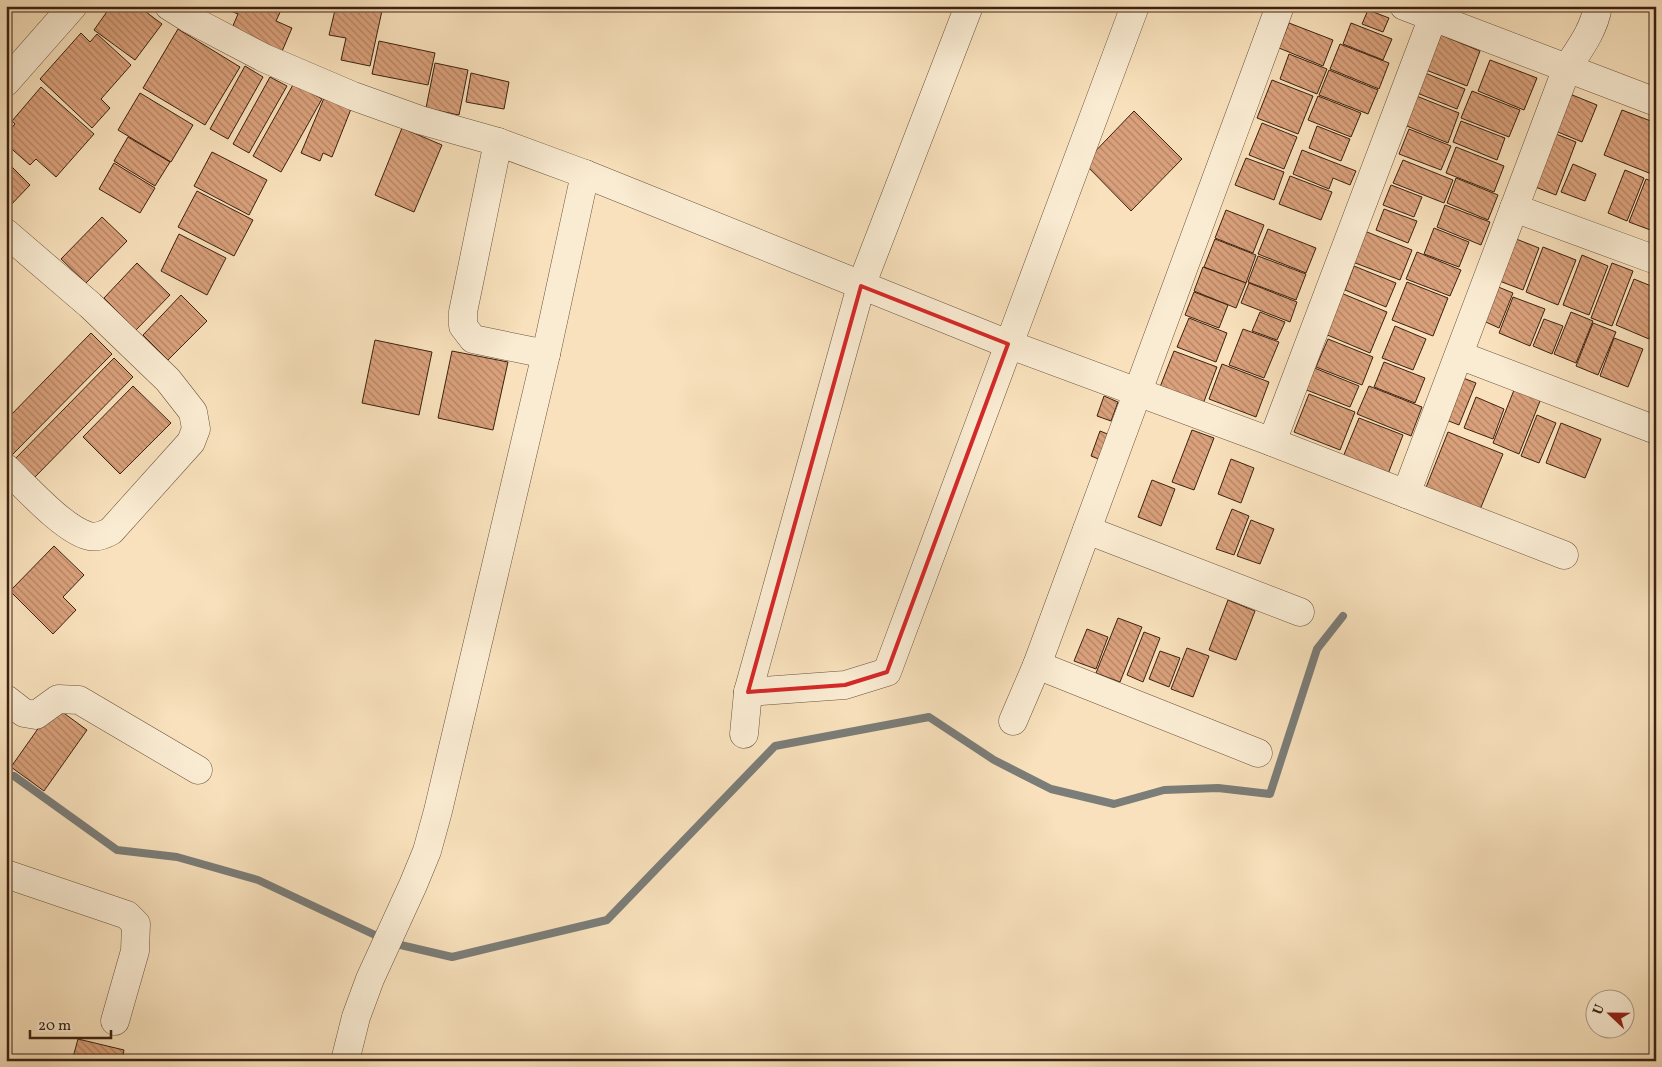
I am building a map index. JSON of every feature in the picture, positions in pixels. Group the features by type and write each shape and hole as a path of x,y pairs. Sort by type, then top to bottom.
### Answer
{"street":[{"path":"6,82 73,6"},
{"path":"168,6 264,58 353,96 420,120 498,142 585,174 1008,344 1272,442 1564,555"},
{"path":"744,734 748,692 861,286 969,6"},
{"path":"748,692 845,685 886,672 1135,6"},
{"path":"1013,721 1037,665 1280,6"},
{"path":"1404,6 1656,102"},
{"path":"1406,494 1567,68 1584,44 1595,21 1598,6"},
{"path":"1272,442 1433,17"},
{"path":"498,142 463,312 463,326 472,339 546,354"},
{"path":"345,1061 356,1017 370,979 427,851 438,811 546,354 585,174"},
{"path":"1514,208 1656,260"},
{"path":"6,233 90,305 168,380 193,412 196,429 191,442 111,531 100,537 89,536 68,526 6,468"},
{"path":"1459,355 1656,430"},
{"path":"1087,530 1300,612"},
{"path":"1037,665 1258,753"},
{"path":"6,699 24,713 36,715 58,699 79,700 198,770"},
{"path":"6,874 127,915 136,924 135,951 115,1021"}],"highlighted area":[{"path":"861,286 1008,344 887,672 845,685 748,692"}],"building":[{"path":"111,6 138,6 162,24 135,60 94,30"},
{"path":"230,6 276,6 282,8 276,21 292,28 280,56 229,35 238,14 228,10"},
{"path":"336,6 383,6 370,66 341,60 346,38 329,35"},
{"path":"1368,10 1389,18 1383,32 1362,24"},
{"path":"1289,23 1333,40 1323,66 1279,48"},
{"path":"1351,23 1392,39 1383,60 1343,44"},
{"path":"178,29 240,67 205,125 143,88"},
{"path":"81,33 90,42 97,34 131,65 101,99 110,108 92,128 40,79"},
{"path":"1441,35 1480,51 1467,86 1426,70"},
{"path":"379,41 435,53 428,85 372,74"},
{"path":"1340,44 1389,63 1379,89 1330,69"},
{"path":"1289,54 1327,69 1317,94 1280,79"},
{"path":"1490,60 1537,78 1524,110 1478,91"},
{"path":"435,63 468,70 459,115 426,108"},
{"path":"245,66 263,77 228,139 210,129"},
{"path":"1329,70 1378,90 1368,114 1319,95"},
{"path":"471,73 509,82 504,109 466,102"},
{"path":"1425,73 1465,89 1457,109 1417,93"},
{"path":"270,77 287,86 249,153 233,144"},
{"path":"1272,80 1313,96 1298,134 1257,118"},
{"path":"294,83 322,99 281,172 253,156"},
{"path":"41,87 94,134 56,177 36,159 30,165 6,144 6,134 15,124 12,121"},
{"path":"1560,90 1597,105 1582,142 1546,127"},
{"path":"1472,91 1520,110 1509,137 1461,118"},
{"path":"140,93 193,125 171,162 118,130"},
{"path":"1414,95 1459,113 1448,143 1402,124"},
{"path":"1318,96 1361,113 1351,137 1308,120"},
{"path":"324,98 351,109 332,157 323,153 320,161 301,153"},
{"path":"1622,110 1656,123 1656,172 1654,175 1604,155"},
{"path":"1134,111 1182,159 1131,211 1084,163"},
{"path":"1461,121 1505,138 1497,160 1453,142"},
{"path":"1262,123 1297,137 1284,169 1249,155"},
{"path":"1317,126 1350,139 1341,161 1309,148"},
{"path":"402,128 442,145 414,212 375,195"},
{"path":"1409,129 1451,146 1441,170 1399,154"},
{"path":"1546,130 1576,142 1556,195 1525,183"},
{"path":"128,137 170,162 155,186 114,161"},
{"path":"1456,147 1504,166 1494,192 1446,173"},
{"path":"1302,150 1356,171 1350,185 1333,178 1329,189 1293,174"},
{"path":"212,152 267,180 249,215 194,186"},
{"path":"1246,158 1284,172 1274,200 1235,185"},
{"path":"1403,160 1453,180 1444,203 1393,183"},
{"path":"114,163 155,188 140,213 99,189"},
{"path":"1573,164 1596,174 1585,201 1561,192"},
{"path":"11,166 30,185 6,210 6,170"},
{"path":"1625,170 1644,178 1627,221 1608,213"},
{"path":"1290,176 1332,192 1321,220 1279,204"},
{"path":"1456,178 1498,195 1488,220 1447,203"},
{"path":"1646,179 1656,183 1656,224 1653,231 1629,222"},
{"path":"1391,185 1422,197 1414,217 1383,205"},
{"path":"197,191 253,220 234,256 178,227"},
{"path":"1445,205 1490,222 1481,245 1437,227"},
{"path":"1384,209 1417,221 1408,243 1376,230"},
{"path":"1226,210 1264,225 1253,253 1215,238"},
{"path":"102,217 127,241 86,283 61,259"},
{"path":"1434,228 1469,242 1459,267 1424,254"},
{"path":"1268,229 1316,248 1306,273 1258,254"},
{"path":"1362,230 1412,250 1400,280 1350,261"},
{"path":"179,234 226,258 207,295 161,271"},
{"path":"1506,235 1539,248 1523,290 1489,277"},
{"path":"1215,239 1256,255 1246,283 1204,267"},
{"path":"1543,247 1576,260 1558,305 1526,292"},
{"path":"1417,252 1461,270 1450,296 1406,279"},
{"path":"1582,255 1608,266 1589,315 1563,305"},
{"path":"1258,256 1306,274 1296,300 1248,282"},
{"path":"137,263 170,295 136,330 104,298"},
{"path":"1612,263 1633,271 1612,326 1591,318"},
{"path":"1354,266 1396,283 1386,307 1345,290"},
{"path":"1203,267 1246,283 1236,308 1194,291"},
{"path":"1634,279 1656,288 1656,321 1649,339 1616,325"},
{"path":"1407,282 1448,298 1433,336 1392,320"},
{"path":"1249,283 1297,302 1290,322 1241,303"},
{"path":"1491,284 1513,293 1499,328 1477,318"},
{"path":"1194,292 1228,305 1219,328 1185,315"},
{"path":"1341,293 1387,312 1370,353 1325,334"},
{"path":"181,295 207,321 168,360 143,335"},
{"path":"1513,297 1545,309 1530,346 1499,333"},
{"path":"1260,312 1285,322 1277,340 1252,331"},
{"path":"1571,312 1593,321 1576,363 1554,354"},
{"path":"1189,318 1227,333 1216,362 1177,347"},
{"path":"1544,319 1563,326 1552,354 1533,346"},
{"path":"1593,323 1616,332 1598,375 1576,366"},
{"path":"1395,326 1426,339 1413,370 1382,358"},
{"path":"1243,329 1279,342 1264,378 1229,365"},
{"path":"91,333 112,354 12,455 6,449 6,420"},
{"path":"1614,338 1643,349 1628,387 1600,376"},
{"path":"1328,339 1373,357 1362,385 1316,367"},
{"path":"375,340 432,352 419,415 362,403"},
{"path":"452,351 508,362 493,430 438,418"},
{"path":"1174,351 1217,367 1203,404 1160,387"},
{"path":"114,358 133,377 33,479 14,460"},
{"path":"1384,362 1425,378 1415,403 1374,387"},
{"path":"1222,364 1269,382 1256,417 1209,399"},
{"path":"1312,367 1359,386 1350,407 1304,389"},
{"path":"1458,376 1476,383 1459,425 1441,418"},
{"path":"1516,385 1542,396 1519,454 1493,443"},
{"path":"133,386 171,423 120,474 83,437"},
{"path":"1369,386 1422,407 1411,436 1357,414"},
{"path":"1309,394 1355,412 1340,450 1294,432"},
{"path":"1104,396 1118,402 1111,421 1097,416"},
{"path":"1476,397 1504,409 1493,439 1464,428"},
{"path":"1537,415 1556,423 1539,463 1521,456"},
{"path":"1359,418 1403,435 1388,474 1343,457"},
{"path":"1561,423 1601,439 1585,478 1546,463"},
{"path":"1192,430 1214,438 1194,490 1172,482"},
{"path":"1100,431 1110,435 1101,460 1091,456"},
{"path":"1448,432 1503,454 1479,512 1425,490"},
{"path":"1231,459 1254,468 1241,503 1218,494"},
{"path":"1152,480 1175,489 1161,526 1138,517"},
{"path":"1232,509 1249,516 1234,555 1216,549"},
{"path":"1251,520 1274,529 1260,564 1237,556"},
{"path":"54,546 84,575 63,597 76,610 53,634 10,591"},
{"path":"1228,600 1255,611 1236,660 1209,650"},
{"path":"1118,618 1142,627 1120,682 1096,673"},
{"path":"1087,629 1108,637 1096,669 1074,661"},
{"path":"1144,632 1160,638 1143,682 1127,675"},
{"path":"1187,648 1209,656 1193,697 1171,689"},
{"path":"1160,651 1180,658 1169,687 1149,679"},
{"path":"54,706 87,730 44,791 11,767"},
{"path":"78,1039 124,1050 122,1061 72,1061"}],"waterway":[{"path":"6,775 14,776 117,850 177,857 258,880 392,943 452,957 607,920 775,746 929,717 994,760 1051,789 1114,804 1164,790 1218,788 1270,794 1317,649 1343,616"}]}
